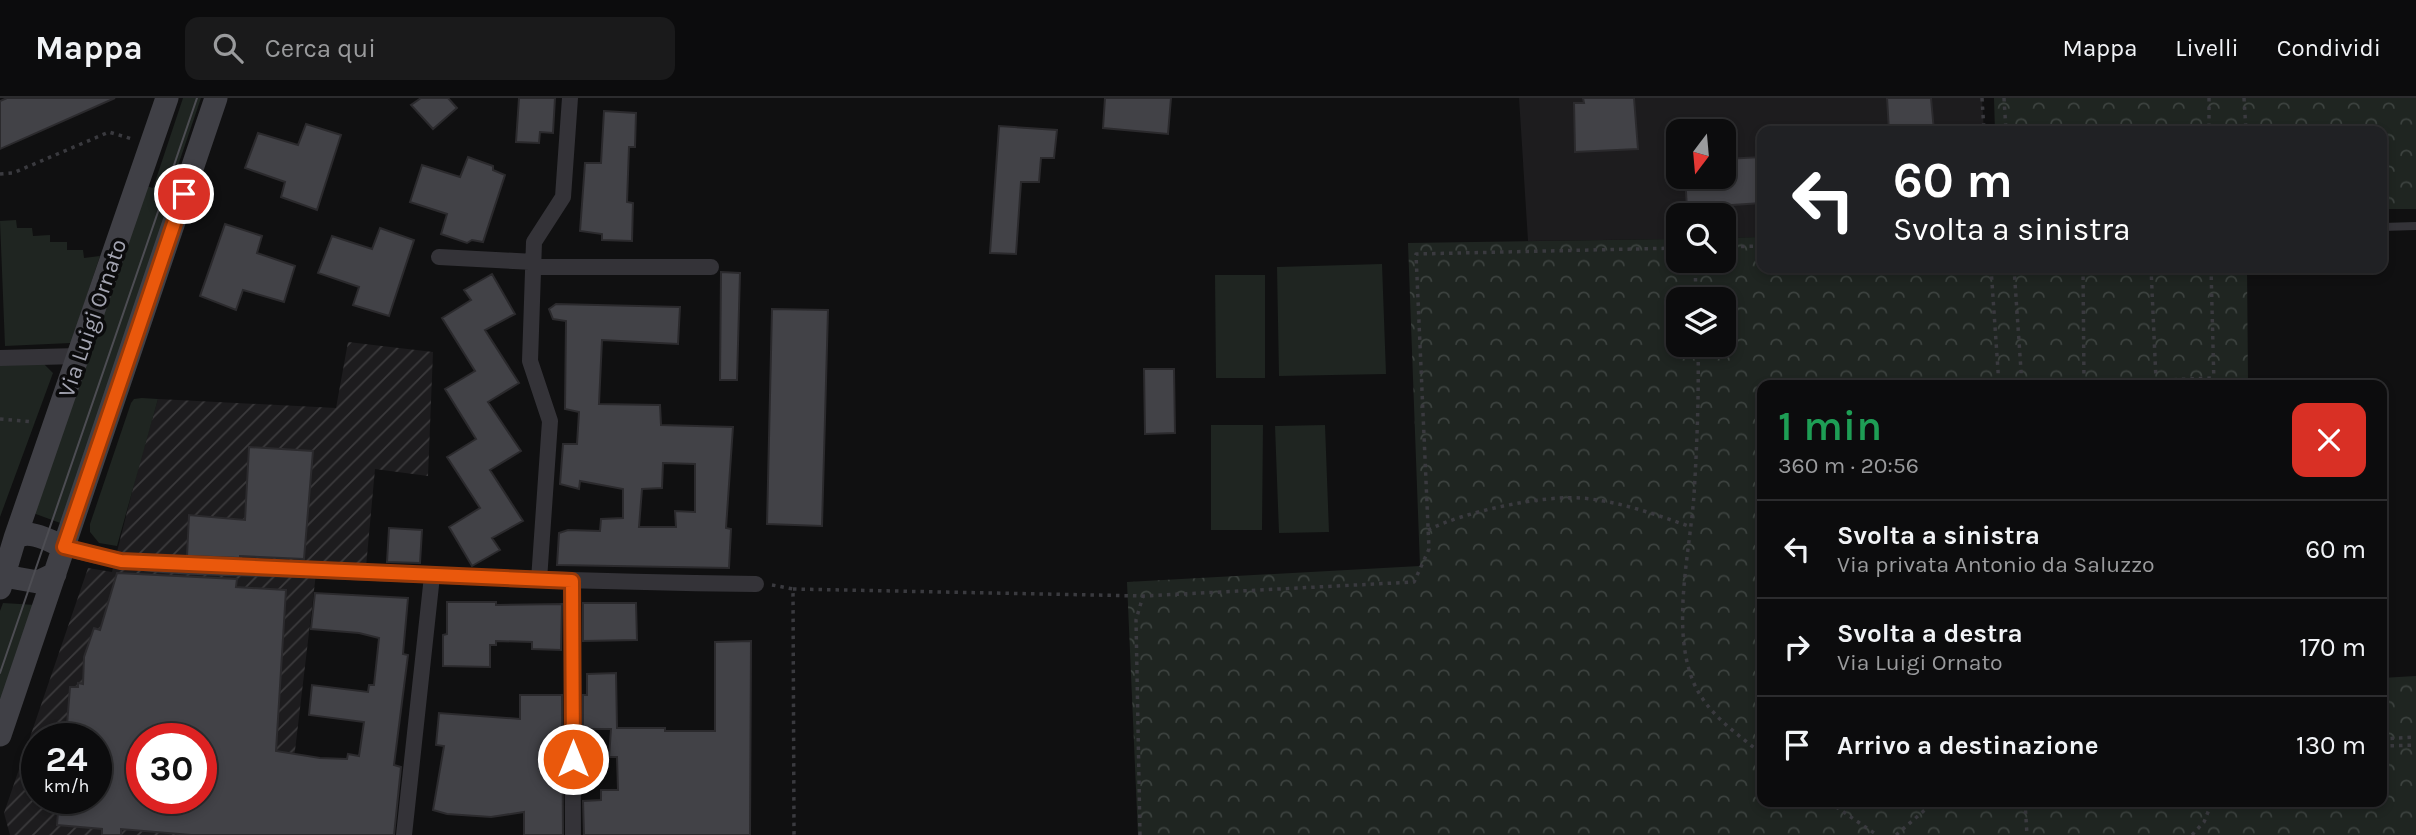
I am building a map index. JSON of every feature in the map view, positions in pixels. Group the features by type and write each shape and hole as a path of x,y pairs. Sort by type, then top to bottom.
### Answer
{"main road":[{"name":"Via Luigi Ornato","path":"55,574 35,582 1,579 167,98"},
{"name":"Via Luigi Ornato","path":"0,735 216,98"},
{"path":"15,538 20,534 31,535 64,547"}],"street":[{"path":"539,580 550,421 530,361 534,242 563,197 570,98"},
{"path":"439,257 533,265 711,267"},
{"path":"0,358 78,356"},
{"path":"64,547 121,561 539,580 756,584"},
{"path":"404,835 432,576"},
{"path":"572,581 573,835"}],"lane":[{"path":"2387,227 2416,226"}],"path":[{"path":"1982,98 1984,126"},
{"path":"2004,98 2006,126"},
{"path":"2208,98 2209,126"},
{"path":"2244,98 2246,126"},
{"path":"0,174 13,173 108,132 139,141"},
{"path":"1736,247 1757,246"},
{"path":"756,584 793,589 1143,596 1413,582 1429,549 1416,254 1666,248"},
{"path":"1991,273 1999,380"},
{"path":"2014,273 2022,380"},
{"path":"2084,273 2084,380"},
{"path":"2151,273 2156,380 2213,378 2211,273"},
{"path":"1698,357 1696,444 1684,621 1686,656 1694,682 1706,703 1757,750"},
{"path":"0,419 37,422"},
{"path":"1428,530 1489,510 1550,499 1578,498 1607,501 1690,527"},
{"path":"793,589 794,835"},
{"path":"1140,835 1136,620 1143,596"},
{"path":"2387,739 2416,737"},
{"path":"2387,746 2416,745"},
{"path":"1836,807 1877,835"},
{"path":"1896,835 1928,807"},
{"path":"2025,807 2027,835"},
{"path":"2192,835 2204,822 2210,807"}],"shaded area":[{"path":"1519,98 1982,98 1984,126 1757,126 1757,237 1736,238 1736,203 1666,203 1666,239 1528,241"},
{"path":"348,342 433,352 428,476 375,469 366,567 317,565 285,835 10,835 4,813 21,763 21,814 112,814 112,723 35,723 88,568 112,572 158,399 336,408"}],"green space":[{"path":"183,98 201,98 169,192 176,195 63,524 33,513 146,186 153,188"},
{"path":"1994,98 2416,98 2416,209 2387,209 2387,126 1995,126"},
{"path":"16,220 17,228 32,228 33,236 50,235 50,242 67,242 67,250 83,250 84,258 100,256 71,343 5,346 0,221"},
{"path":"1757,237 1757,273 2247,273 2248,380 1757,380 1757,807 2387,807 2387,678 2416,676 2416,835 1138,835 1127,582 1420,566 1408,243 1666,239 1666,273 1736,273 1736,238"},
{"path":"1382,264 1386,374 1279,376 1277,267"},
{"path":"1215,275 1265,275 1265,378 1216,378"},
{"path":"44,364 53,373 0,517 0,365"},
{"path":"134,399 158,399 117,546 99,543 90,532 90,524 131,403"},
{"path":"1211,425 1263,425 1262,530 1211,530"},
{"path":"1325,425 1329,532 1279,533 1275,426"},
{"path":"3,603 36,605 0,708 0,611"}],"building":[{"path":"7,98 115,98 0,149 0,101"},
{"path":"421,98 448,98 457,108 433,129 411,105"},
{"path":"519,98 555,98 553,133 540,132 539,143 516,142"},
{"path":"1105,98 1171,98 1168,134 1103,128"},
{"path":"1583,98 1634,98 1638,149 1575,152 1574,103 1584,103"},
{"path":"1887,98 1931,98 1934,126 1889,126"},
{"path":"604,111 636,113 635,147 629,147 627,202 633,203 632,241 602,240 602,234 580,231 585,163 601,163"},
{"path":"306,124 341,135 317,210 281,197 285,182 245,168 258,133 298,145"},
{"path":"999,126 1057,130 1054,158 1041,158 1039,182 1021,182 1016,254 990,253"},
{"path":"468,157 493,166 493,170 505,175 483,242 472,240 467,243 441,234 447,214 410,202 422,165 460,177"},
{"path":"1757,157 1757,203 1687,203 1686,189 1736,189 1736,158"},
{"path":"225,224 262,236 257,253 295,266 284,302 243,290 236,310 200,296"},
{"path":"380,228 414,240 389,316 353,305 359,287 318,273 332,236 372,249"},
{"path":"721,272 740,273 737,380 720,380"},
{"path":"492,274 515,314 485,330 519,383 488,402 521,451 490,470 523,521 492,538 500,550 472,566 449,527 480,508 447,457 476,439 445,389 475,371 442,318 471,300 464,290"},
{"path":"556,304 680,307 678,344 602,340 599,404 660,405 661,425 733,427 726,528 731,529 729,568 557,565 559,533 568,530 600,531 601,519 623,518 623,489 580,481 579,489 560,484 563,444 577,444 579,412 565,409 566,321 553,319 549,309","holes":["663,463 695,464 695,512 675,511 676,527 639,527 642,489 662,488"]},
{"path":"772,309 828,310 822,526 767,524"},
{"path":"1144,369 1174,369 1175,433 1145,434"},
{"path":"249,447 313,451 304,559 187,556 189,515 245,520"},
{"path":"389,528 422,530 420,563 387,562"},
{"path":"117,573 237,579 236,587 286,590 276,751 347,759 348,754 359,756 364,722 309,715 312,685 368,692 369,685 374,685 379,638 359,633 311,629 315,593 408,598 403,654 408,655 394,765 401,767 394,835 191,835 121,829 121,835 102,835 102,829 57,825 58,814 112,814 112,723 67,723 70,687 83,684 84,657 94,628 100,630"},
{"path":"447,602 496,602 496,605 562,604 561,650 532,649 532,642 496,641 496,645 490,645 490,667 443,666"},
{"path":"583,603 636,603 637,640 583,641"},
{"path":"751,641 750,835 584,835 583,801 601,800 601,790 618,790 617,757 609,757 611,729 583,729 583,695 587,695 587,674 616,673 617,728 715,731 715,642"},
{"path":"520,695 562,695 563,835 524,835 524,812 491,817 447,814 433,810 444,746 436,745 439,713 520,719"}],"tram line":[{"path":"0,673 197,98"}],"route":[{"path":"184,194 64,547 121,561 572,581 573,759"}]}
